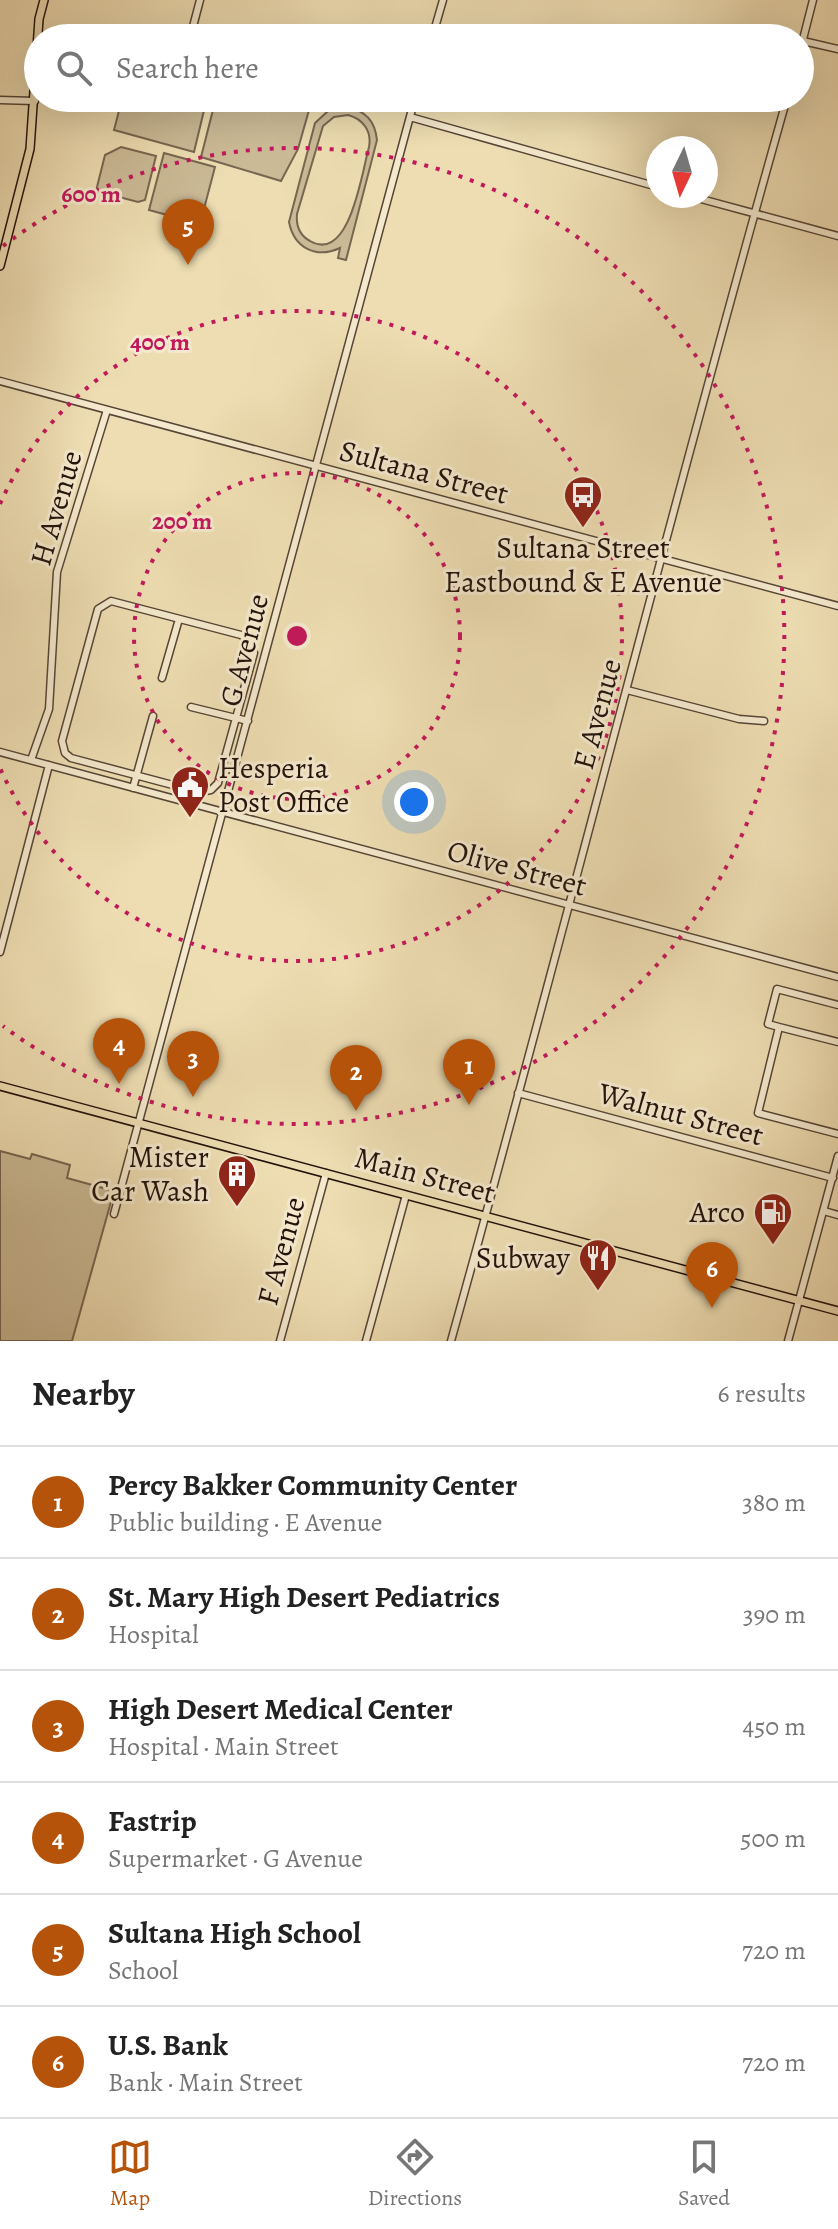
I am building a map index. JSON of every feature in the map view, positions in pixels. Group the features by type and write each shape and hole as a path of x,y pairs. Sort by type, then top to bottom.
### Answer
{"main road":[{"path":"39,24 44,0"},
{"path":"0,266 30,149 34,112"},
{"name":"Main Street","path":"0,1086 838,1311"}],"street":[{"path":"194,24 200,0"},
{"path":"436,24 443,0"},
{"path":"807,24 813,0"},
{"path":"814,44 838,49"},
{"path":"0,100 24,101"},
{"name":"G Avenue","path":"114,1214 411,112"},
{"name":"E Avenue","path":"451,1341 570,905 660,557 783,112"},
{"path":"410,117 646,184"},
{"path":"718,204 838,236"},
{"name":"Sultana Street","path":"0,381 838,606"},
{"name":"H Avenue","path":"31,760 49,709 57,572 107,410"},
{"path":"117,602 179,619 241,635 250,642 254,653 218,783 211,790 199,792 71,758 65,753 62,741 98,609 103,604 117,602"},
{"path":"162,678 179,619"},
{"path":"627,690 739,719 764,721"},
{"path":"191,707 248,721"},
{"path":"133,788 153,716"},
{"name":"Olive Street","path":"0,752 838,977"},
{"path":"0,952 49,765"},
{"path":"838,1005 777,989 768,1024 838,1042"},
{"path":"779,1027 758,1113 838,1134"},
{"name":"Walnut Street","path":"518,1093 833,1178"},
{"path":"788,1341 838,1156"},
{"name":"F Avenue","path":"280,1341 326,1173"},
{"path":"366,1341 406,1195"},
{"path":"824,1211 838,1215"}],"shaded area":[{"path":"119,112 204,112 194,152 114,130"},
{"path":"212,112 308,112 298,149 281,181 201,157"},
{"path":"327,112 360,112 372,122 377,140 346,260 338,258 340,248 323,252 301,245 289,222 315,123","holes":["348,115 362,123 370,141 352,212 335,239 324,245 310,241 299,229 297,214 323,126 334,117"]},
{"path":"121,147 156,156 145,200 138,202 96,191 105,155"},
{"path":"164,153 215,167 200,224 149,210"},
{"path":"0,1151 30,1159 32,1154 70,1165 67,1178 114,1191 72,1341 0,1341"}],"place":[{"name":"Sultana High School","path":"188,265"},
{"name":"Sultana Street Eastbound & E Avenue","path":"583,529"},
{"name":"Hesperia Post Office","path":"190,819"},
{"name":"Fastrip","path":"119,1084"},
{"name":"High Desert Medical Center","path":"193,1097"},
{"name":"Percy Bakker Community Center","path":"469,1105"},
{"name":"St. Mary High Desert Pediatrics","path":"356,1111"},
{"name":"Mister Car Wash","path":"237,1208"},
{"name":"Arco","path":"773,1246"},
{"name":"Subway","path":"598,1292"},
{"name":"U.S. Bank","path":"712,1308"}]}
